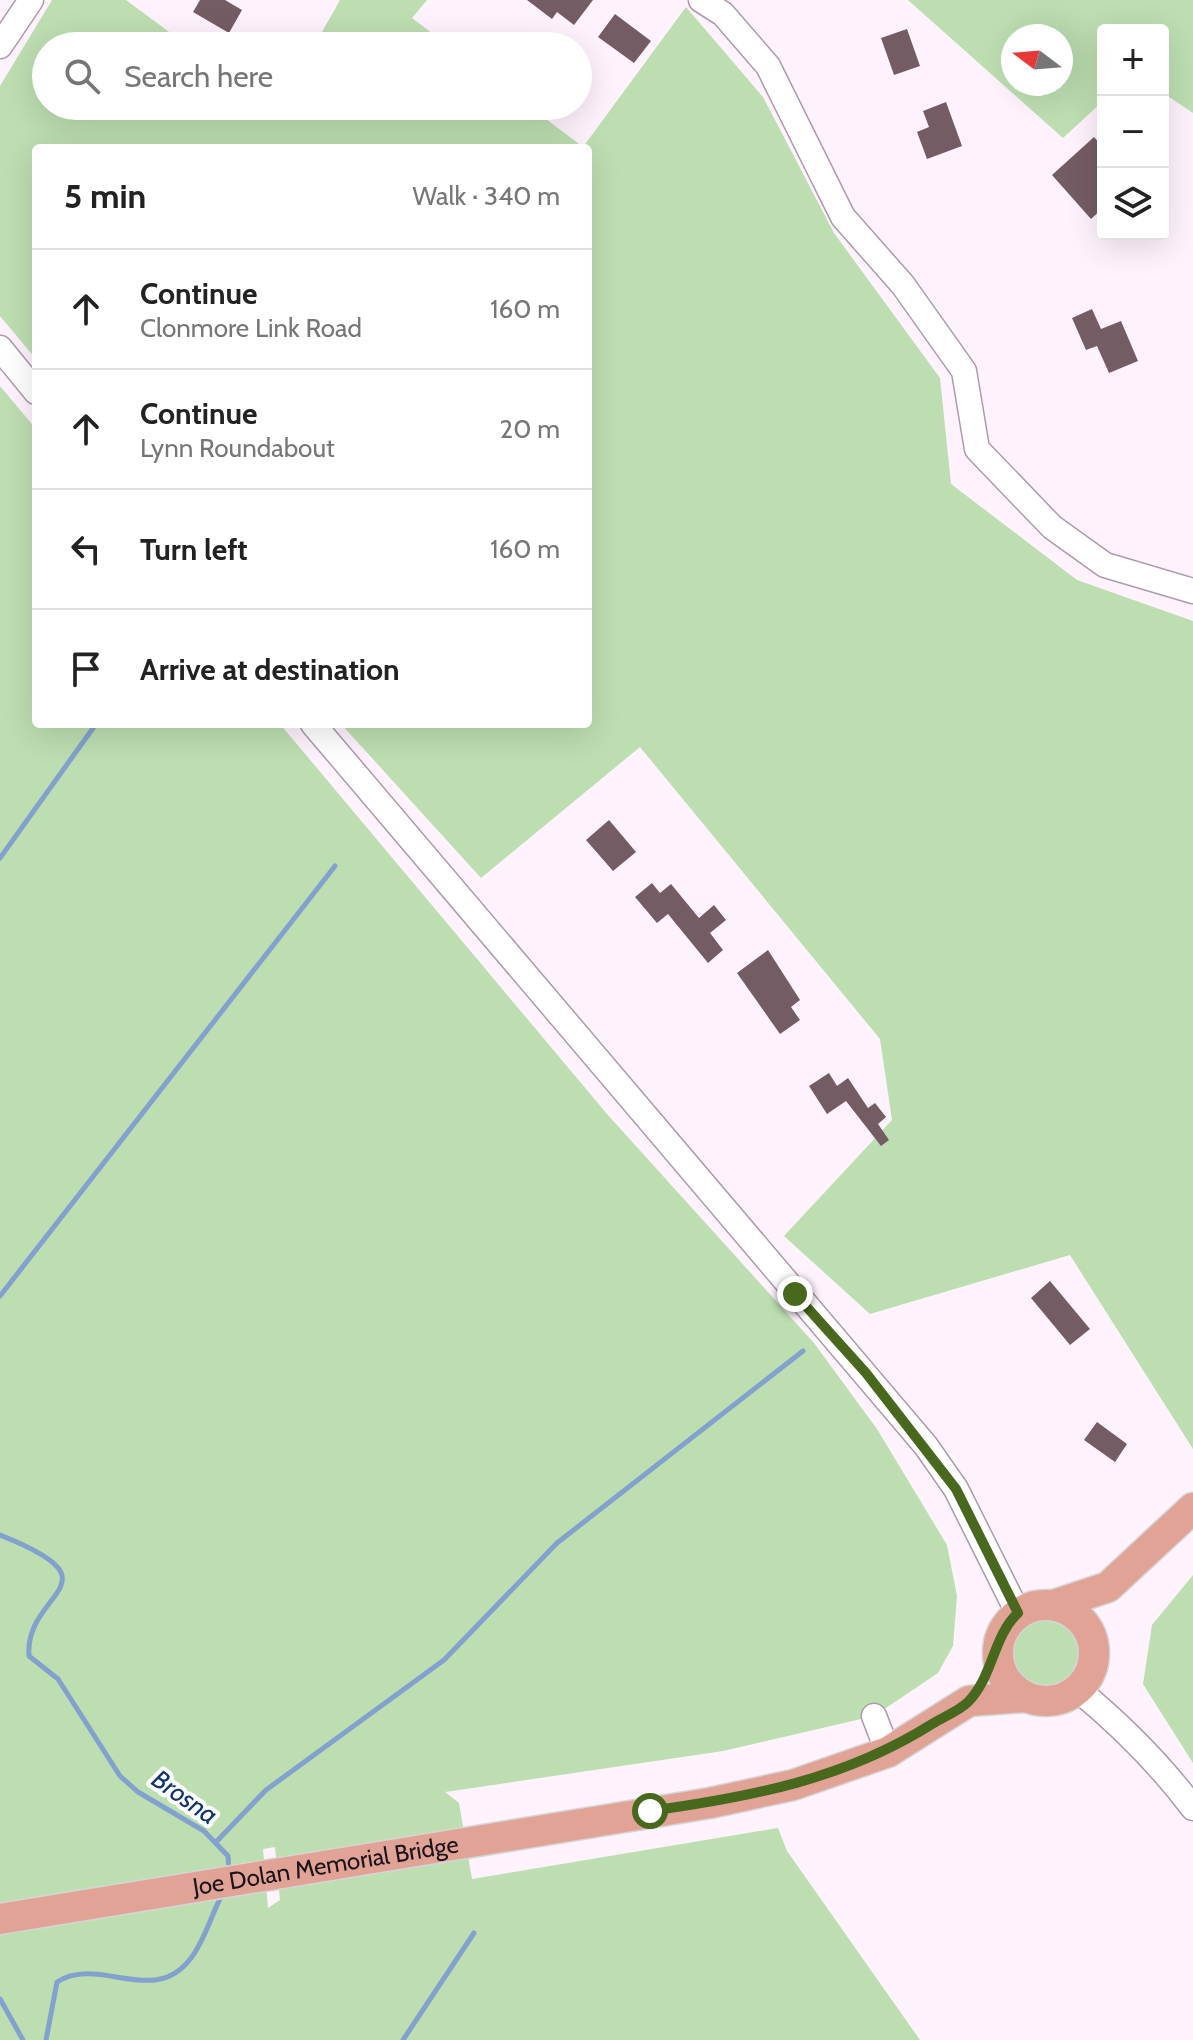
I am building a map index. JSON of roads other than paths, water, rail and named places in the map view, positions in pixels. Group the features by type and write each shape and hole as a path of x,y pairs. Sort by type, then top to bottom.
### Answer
{"main road":[{"path":"969,1701 1008,1623 1018,1613 1029,1607 1054,1605 1108,1587 1193,1508"},
{"path":"969,1701 1026,1697 1052,1701 1077,1689 1092,1666 1091,1638 1108,1587"},
{"path":"1054,1605 1076,1615 1091,1638"},
{"path":"997,1650 1005,1678 1026,1697"},
{"name":"Joe Dolan Memorial Bridge","path":"0,1919 793,1785 888,1752 969,1701"}],"street":[{"path":"0,46 31,0"},
{"path":"701,0 723,14 768,66 843,217 903,285 964,371 977,449 984,458 1052,527 1105,565 1193,591"},
{"path":"0,348 32,387"},
{"path":"316,728 926,1446 956,1489 1018,1613"},
{"path":"1077,1689 1115,1720 1163,1768 1193,1808"},
{"path":"874,1716 888,1752"}],"waterway":[{"path":"0,858 93,728"},
{"path":"0,1296 335,866"},
{"path":"216,1842 266,1790 444,1660 557,1543 803,1351"},
{"name":"Brosna","path":"0,1535 37,1552 56,1565 62,1578 59,1590 31,1634 29,1656 58,1679 120,1776 138,1792 204,1831 228,1856 229,1871"},
{"name":"Brosna","path":"46,2040 57,1982 74,1975 91,1974 160,1979 176,1972 196,1951 222,1895"},
{"path":"403,2040 474,1933"},
{"path":"0,1999 23,2040"}]}
